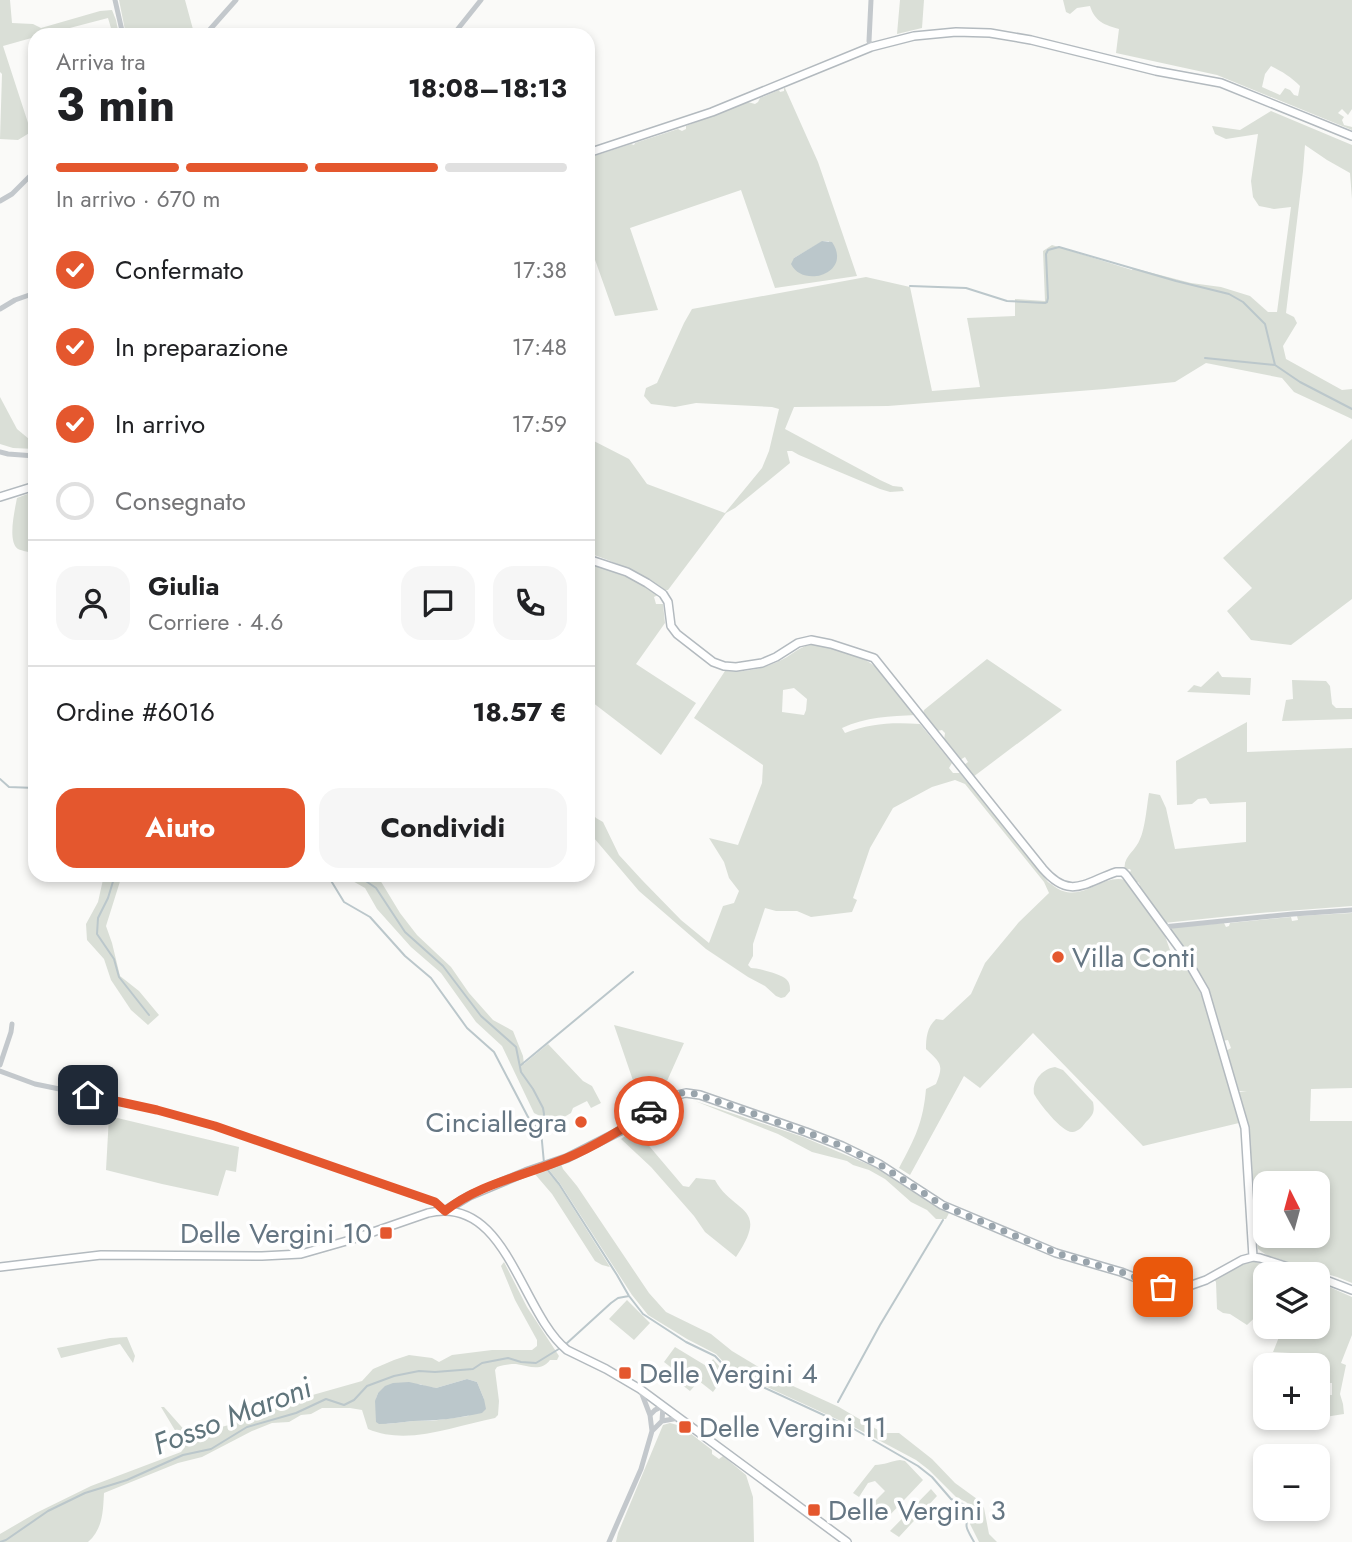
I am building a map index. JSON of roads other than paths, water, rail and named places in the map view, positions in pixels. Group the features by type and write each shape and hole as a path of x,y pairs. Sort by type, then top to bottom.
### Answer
{"street":[{"path":"115,0 121,28"},
{"path":"211,28 236,0"},
{"path":"459,28 481,0"},
{"path":"871,0 871,47"},
{"path":"595,151 712,112 871,47 941,32 981,32 1031,40 1156,71 1221,83 1352,136"},
{"path":"0,201 12,194 28,178"},
{"path":"0,309 28,295"},
{"path":"0,452 28,455"},
{"path":"0,497 28,488"},
{"path":"595,561 627,572 663,594 667,599 669,620 674,630 713,662 723,666 762,663 798,643 811,639 874,658 1049,876 1070,887 1123,872 1183,953 1205,991 1245,1133 1253,1257"},
{"path":"1163,927 1352,910"},
{"path":"0,1065 12,1024"},
{"path":"0,1071 35,1084 157,1110 215,1126 435,1202 445,1211"},
{"path":"445,1211 469,1196 567,1158 622,1130 673,1096 692,1093 842,1146 879,1164 942,1205 1056,1253 1163,1287 1181,1288 1197,1283 1253,1257 1273,1262"},
{"path":"0,1267 101,1255 301,1254 428,1213 454,1211 490,1232 503,1249 538,1315 555,1340 567,1350 639,1389 847,1542"},
{"path":"1330,1282 1352,1290"},
{"path":"609,1542 641,1469 652,1431 650,1415 639,1389"},
{"path":"650,1415 663,1406"},
{"path":"662,1421 663,1406"},
{"path":"652,1431 662,1421 680,1418"}],"waterway":[{"path":"910,286 966,288 1007,301 1045,303 1048,298 1046,254 1048,250 1059,247 1229,294 1243,302 1265,324 1275,365"},
{"path":"1205,358 1275,365 1300,382 1352,409"},
{"path":"0,779 9,787 28,788"},
{"path":"113,882 98,918 97,934 114,959 119,977 149,1015"},
{"path":"332,882 344,902 370,917 405,956 431,978 467,1028 494,1052 528,1117 539,1130"},
{"path":"367,882 376,888 405,932 443,966 481,1016 516,1047 521,1072 543,1108 541,1131 544,1163"},
{"path":"521,1065 633,972"},
{"path":"546,1168 643,1314 686,1342 715,1356 730,1372 854,1429 918,1466 932,1477 951,1499 967,1506 967,1527 974,1542"},
{"path":"838,1402 943,1220"},
{"name":"Fosso Maroni","path":"566,1344 611,1303 618,1298 629,1296"},
{"name":"Fosso Maroni","path":"0,1542 48,1511 85,1493 127,1480 183,1455 211,1449 247,1427 296,1413 326,1399 344,1405 354,1400 367,1386 394,1376 419,1371 473,1369 482,1363 508,1358 536,1363 562,1347"}],"place":[{"name":"Villa Conti","path":"1058,957"},
{"name":"Cinciallegra","path":"581,1122"},
{"name":"Delle Vergini 10","path":"386,1233"},
{"name":"Delle Vergini 4","path":"625,1373"},
{"name":"Delle Vergini 11","path":"685,1427"},
{"name":"Delle Vergini 3","path":"814,1510"}]}
